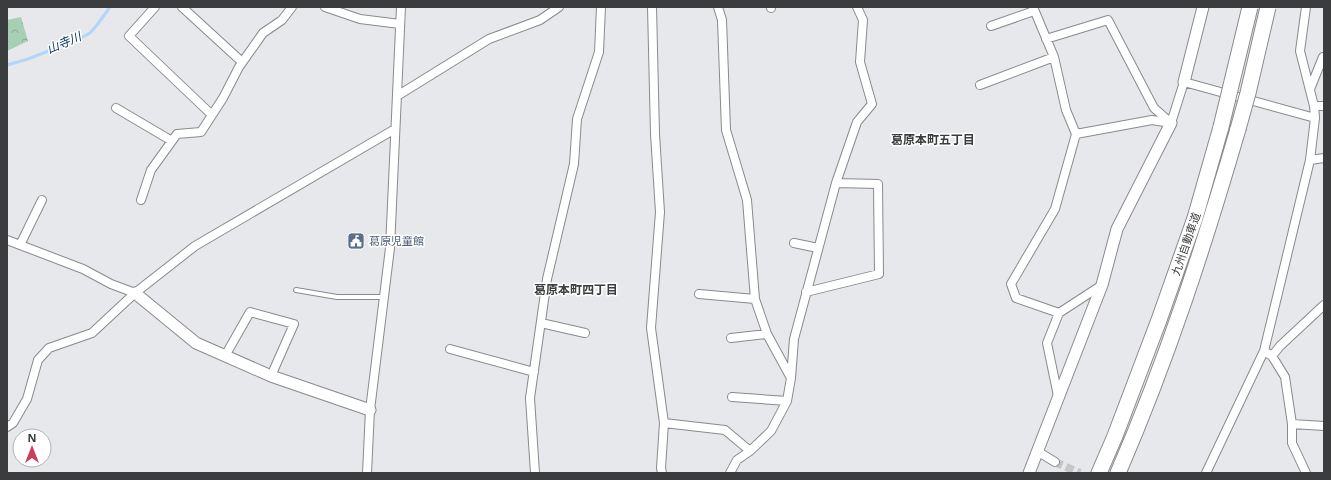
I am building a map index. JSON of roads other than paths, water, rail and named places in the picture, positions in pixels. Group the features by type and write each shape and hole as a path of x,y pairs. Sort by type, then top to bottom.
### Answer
{"highway":[{"name":"九州自動車道","path":"1098,473 1115,436 1159,320 1195,218 1221,127 1250,7"},
{"name":"九州自動車道","path":"1118,473 1133,439 1177,326 1211,222 1248,93 1268,7"}],"street":[{"path":"155,7 129,36 212,115"},
{"path":"182,7 242,62"},
{"path":"141,200 151,170 177,134 201,132 223,98 242,62 263,34 282,20 292,7"},
{"path":"325,7 360,19 400,24"},
{"path":"367,473 370,410 390,241 401,7"},
{"path":"397,96 489,39 540,20 559,7"},
{"path":"535,473 530,398 547,279 574,164 577,119 599,52 601,7"},
{"path":"652,7 655,134 660,212 651,328 664,423 662,473"},
{"path":"718,7 722,20 726,130 747,200 754,299 767,334 791,378"},
{"path":"730,473 738,460 771,431 787,401 791,378 794,339 836,183 857,122 872,104 860,62 863,20 857,7"},
{"path":"1029,473 1102,285 1117,229 1170,123 1184,82 1203,7"},
{"path":"1206,473 1264,351 1310,160 1315,118 1314,106 1300,51 1306,7"},
{"path":"991,26 1034,9 1054,57 1066,110 1076,134 1056,209 1011,284 1016,298 1059,313"},
{"path":"1046,39 1108,20 1154,108 1170,123"},
{"path":"980,85 1054,57"},
{"path":"1310,89 1324,57"},
{"path":"1184,82 1315,118"},
{"path":"1314,106 1324,106"},
{"path":"116,108 172,141"},
{"path":"1076,134 1152,120 1170,123"},
{"path":"7,427 13,423 27,398 38,360 50,348 92,333 135,294 195,246 395,129"},
{"path":"1310,160 1324,158"},
{"path":"806,292 879,274 878,184 836,183"},
{"path":"20,245 42,200"},
{"path":"7,240 84,269 111,284 135,294 196,343 271,376 370,410"},
{"path":"794,243 818,248"},
{"path":"1058,396 1047,343 1059,313 1102,285"},
{"path":"699,294 754,299"},
{"path":"1272,356 1280,346 1324,305"},
{"path":"225,356 250,312 294,324 271,376"},
{"path":"541,323 585,333"},
{"path":"731,338 767,334"},
{"path":"450,349 534,372"},
{"path":"1264,351 1272,356 1285,377 1292,424 1292,443 1306,473"},
{"path":"732,397 787,401"},
{"path":"664,423 725,430 750,451"},
{"path":"1292,424 1324,426"},
{"path":"1037,451 1055,462"}],"lane":[{"path":"296,290 337,297 384,297"}],"waterway":[{"name":"山寺川","path":"7,65 28,59 79,39 90,33 110,7"}],"tunnel":[{"path":"1055,462 1080,473"}],"place":[{"name":"葛原児童館","path":"356,241"}],"district":[{"name":"葛原本町五丁目","path":"933,140"},
{"name":"葛原本町四丁目","path":"576,290"}]}
